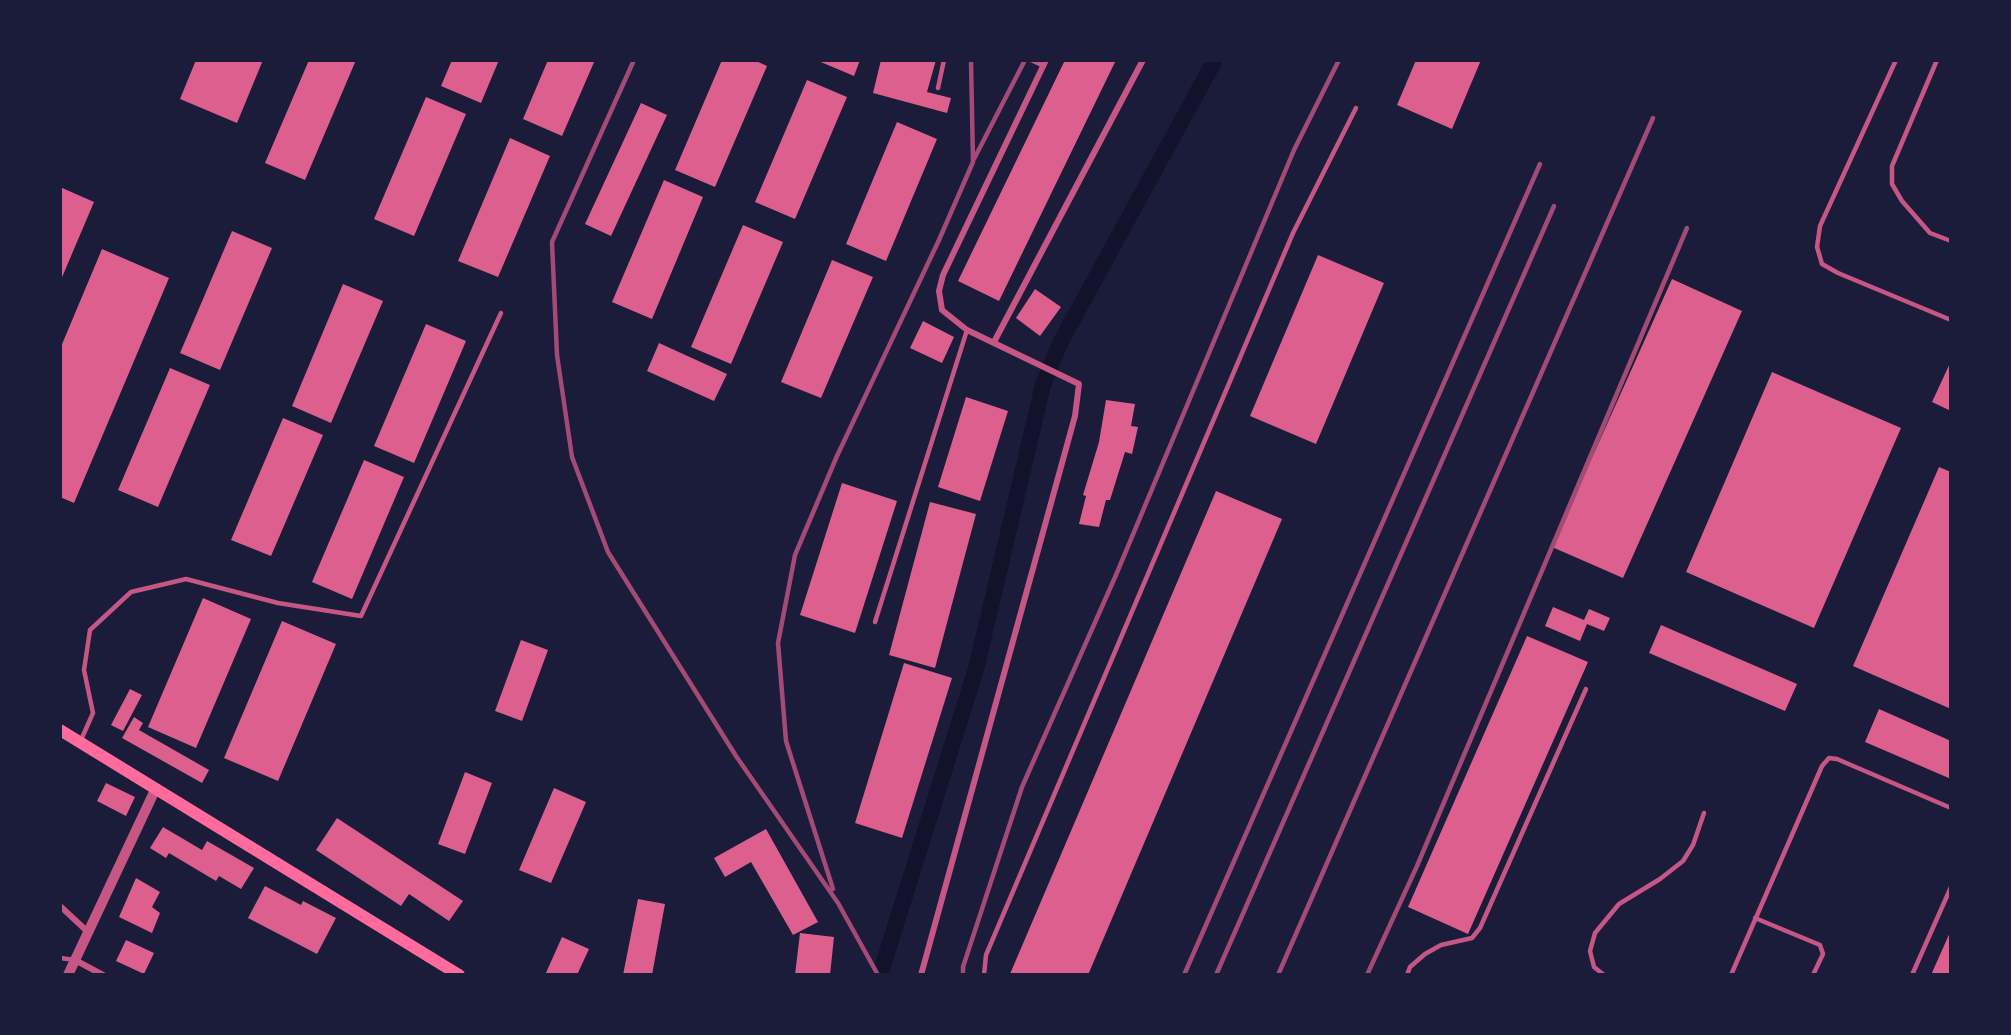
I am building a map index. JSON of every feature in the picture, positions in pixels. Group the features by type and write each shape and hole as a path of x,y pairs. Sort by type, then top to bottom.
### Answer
{"main road":[{"path":"60,730 459,975"}],"street":[{"path":"994,342 1143,60"},
{"path":"921,975 1075,416 1079,384 967,330 942,310 939,291 943,275 1045,63"},
{"path":"68,975 156,788"},
{"path":"60,906 88,932"},
{"path":"75,960 103,975"}],"lane":[{"path":"938,88 944,60"},
{"path":"1031,60 1045,63"},
{"path":"1896,60 1820,226 1817,247 1822,264 1838,273 1951,320"},
{"path":"1937,60 1892,166 1892,184 1902,201 1930,232 1951,242"},
{"path":"984,975 986,955 1293,233 1356,108"},
{"path":"80,742 93,713 84,670 90,630 130,592 186,579 278,603 361,616 501,313"},
{"path":"875,622 967,330"},
{"path":"1407,975 1410,967 1425,954 1441,945 1472,938 1480,928 1586,689"},
{"path":"1731,975 1822,766 1829,759 1837,759 1951,808"},
{"path":"1604,975 1594,967 1590,951 1595,933 1619,904 1660,879 1683,861 1693,845 1704,813"},
{"path":"1911,975 1951,887"},
{"path":"1755,918 1820,945 1823,954 1813,975"},
{"path":"60,958 75,960"}],"building":[{"path":"196,60 263,60 237,123 180,99"},
{"path":"309,60 356,60 305,180 265,163"},
{"path":"452,60 499,60 481,103 441,86"},
{"path":"548,60 595,60 562,136 523,119"},
{"path":"722,60 754,60 767,66 715,187 675,170"},
{"path":"816,60 860,60 854,76"},
{"path":"881,60 936,60 927,92 951,98 947,113 873,93"},
{"path":"1065,60 1116,60 999,301 958,281"},
{"path":"1416,60 1481,60 1452,129 1397,105"},
{"path":"807,80 847,97 795,219 755,202"},
{"path":"426,97 466,114 414,236 374,219"},
{"path":"641,103 667,115 611,236 585,224"},
{"path":"897,122 937,139 886,261 846,244"},
{"path":"510,138 550,156 498,277 458,261"},
{"path":"664,180 703,197 652,319 612,302"},
{"path":"60,187 94,202 60,282"},
{"path":"743,225 783,242 731,364 691,347"},
{"path":"232,231 272,248 220,370 180,353"},
{"path":"102,249 169,278 74,503 60,497 60,349"},
{"path":"1318,255 1384,283 1316,444 1250,416"},
{"path":"832,260 873,277 821,398 781,382"},
{"path":"1672,279 1742,311 1623,578 1552,547"},
{"path":"343,284 383,301 331,423 292,406"},
{"path":"1035,289 1061,307 1040,336 1016,318"},
{"path":"923,321 954,337 942,363 910,348"},
{"path":"426,324 466,341 414,463 374,446"},
{"path":"659,343 727,374 714,401 647,371"},
{"path":"1951,361 1951,411 1932,402"},
{"path":"170,368 210,385 158,507 118,490"},
{"path":"1772,372 1901,428 1814,628 1686,572"},
{"path":"966,397 1008,411 980,501 938,487"},
{"path":"1106,400 1135,404 1131,426 1138,427 1132,454 1125,452 1110,500 1106,500 1099,527 1079,524 1086,496 1083,495 1099,442"},
{"path":"283,418 323,435 271,556 231,540"},
{"path":"364,460 404,477 352,599 312,582"},
{"path":"1939,467 1951,472 1951,709 1853,666"},
{"path":"842,483 897,501 855,633 800,615"},
{"path":"1216,491 1282,519 1088,975 1012,975 1010,974"},
{"path":"930,502 976,514 935,668 889,655"},
{"path":"203,598 251,619 196,748 148,727"},
{"path":"1553,607 1584,620 1589,609 1610,618 1604,631 1587,624 1580,641 1545,626"},
{"path":"282,621 336,644 278,781 224,758"},
{"path":"1661,625 1797,684 1785,711 1649,653"},
{"path":"1527,636 1588,662 1468,934 1408,907"},
{"path":"521,640 548,650 522,721 495,711"},
{"path":"904,663 952,678 902,838 855,823"},
{"path":"130,689 142,695 123,731 111,725"},
{"path":"1879,709 1951,741 1951,779 1865,742"},
{"path":"134,717 143,723 139,730 209,770 202,783 122,738"},
{"path":"465,772 492,783 465,854 438,844"},
{"path":"106,783 135,797 126,816 97,801"},
{"path":"554,788 586,802 551,883 519,870"},
{"path":"337,818 463,901 449,921 409,894 401,906 316,850"},
{"path":"163,827 202,850 207,841 254,868 241,889 219,876 216,881 169,853 166,858 150,848"},
{"path":"766,829 818,922 793,935 751,862 725,877 714,858"},
{"path":"136,878 160,892 152,907 160,913 152,933 119,917"},
{"path":"265,886 301,905 303,901 336,918 317,954 248,918"},
{"path":"638,899 665,904 652,975 623,975"},
{"path":"1951,930 1951,975 1931,975"},
{"path":"800,933 834,937 830,975 795,975"},
{"path":"562,937 589,949 577,975 545,975"},
{"path":"126,940 154,953 144,974 116,961"}],"waterway":[{"path":"880,975 976,669 1043,385 1060,343 1215,60"}],"railway":[{"path":"634,60 552,242 557,355 572,457 608,552 736,756 838,903 878,975"},
{"path":"833,889 786,741 778,643 795,555 837,456 939,240 973,162 971,60"},
{"path":"974,159 1025,60"},
{"path":"963,975 963,967 1022,787 1116,575 1294,150 1339,60"},
{"path":"1278,975 1653,118"},
{"path":"1184,975 1540,164"},
{"path":"1216,975 1554,206"},
{"path":"1367,975 1417,866 1687,228"}]}
